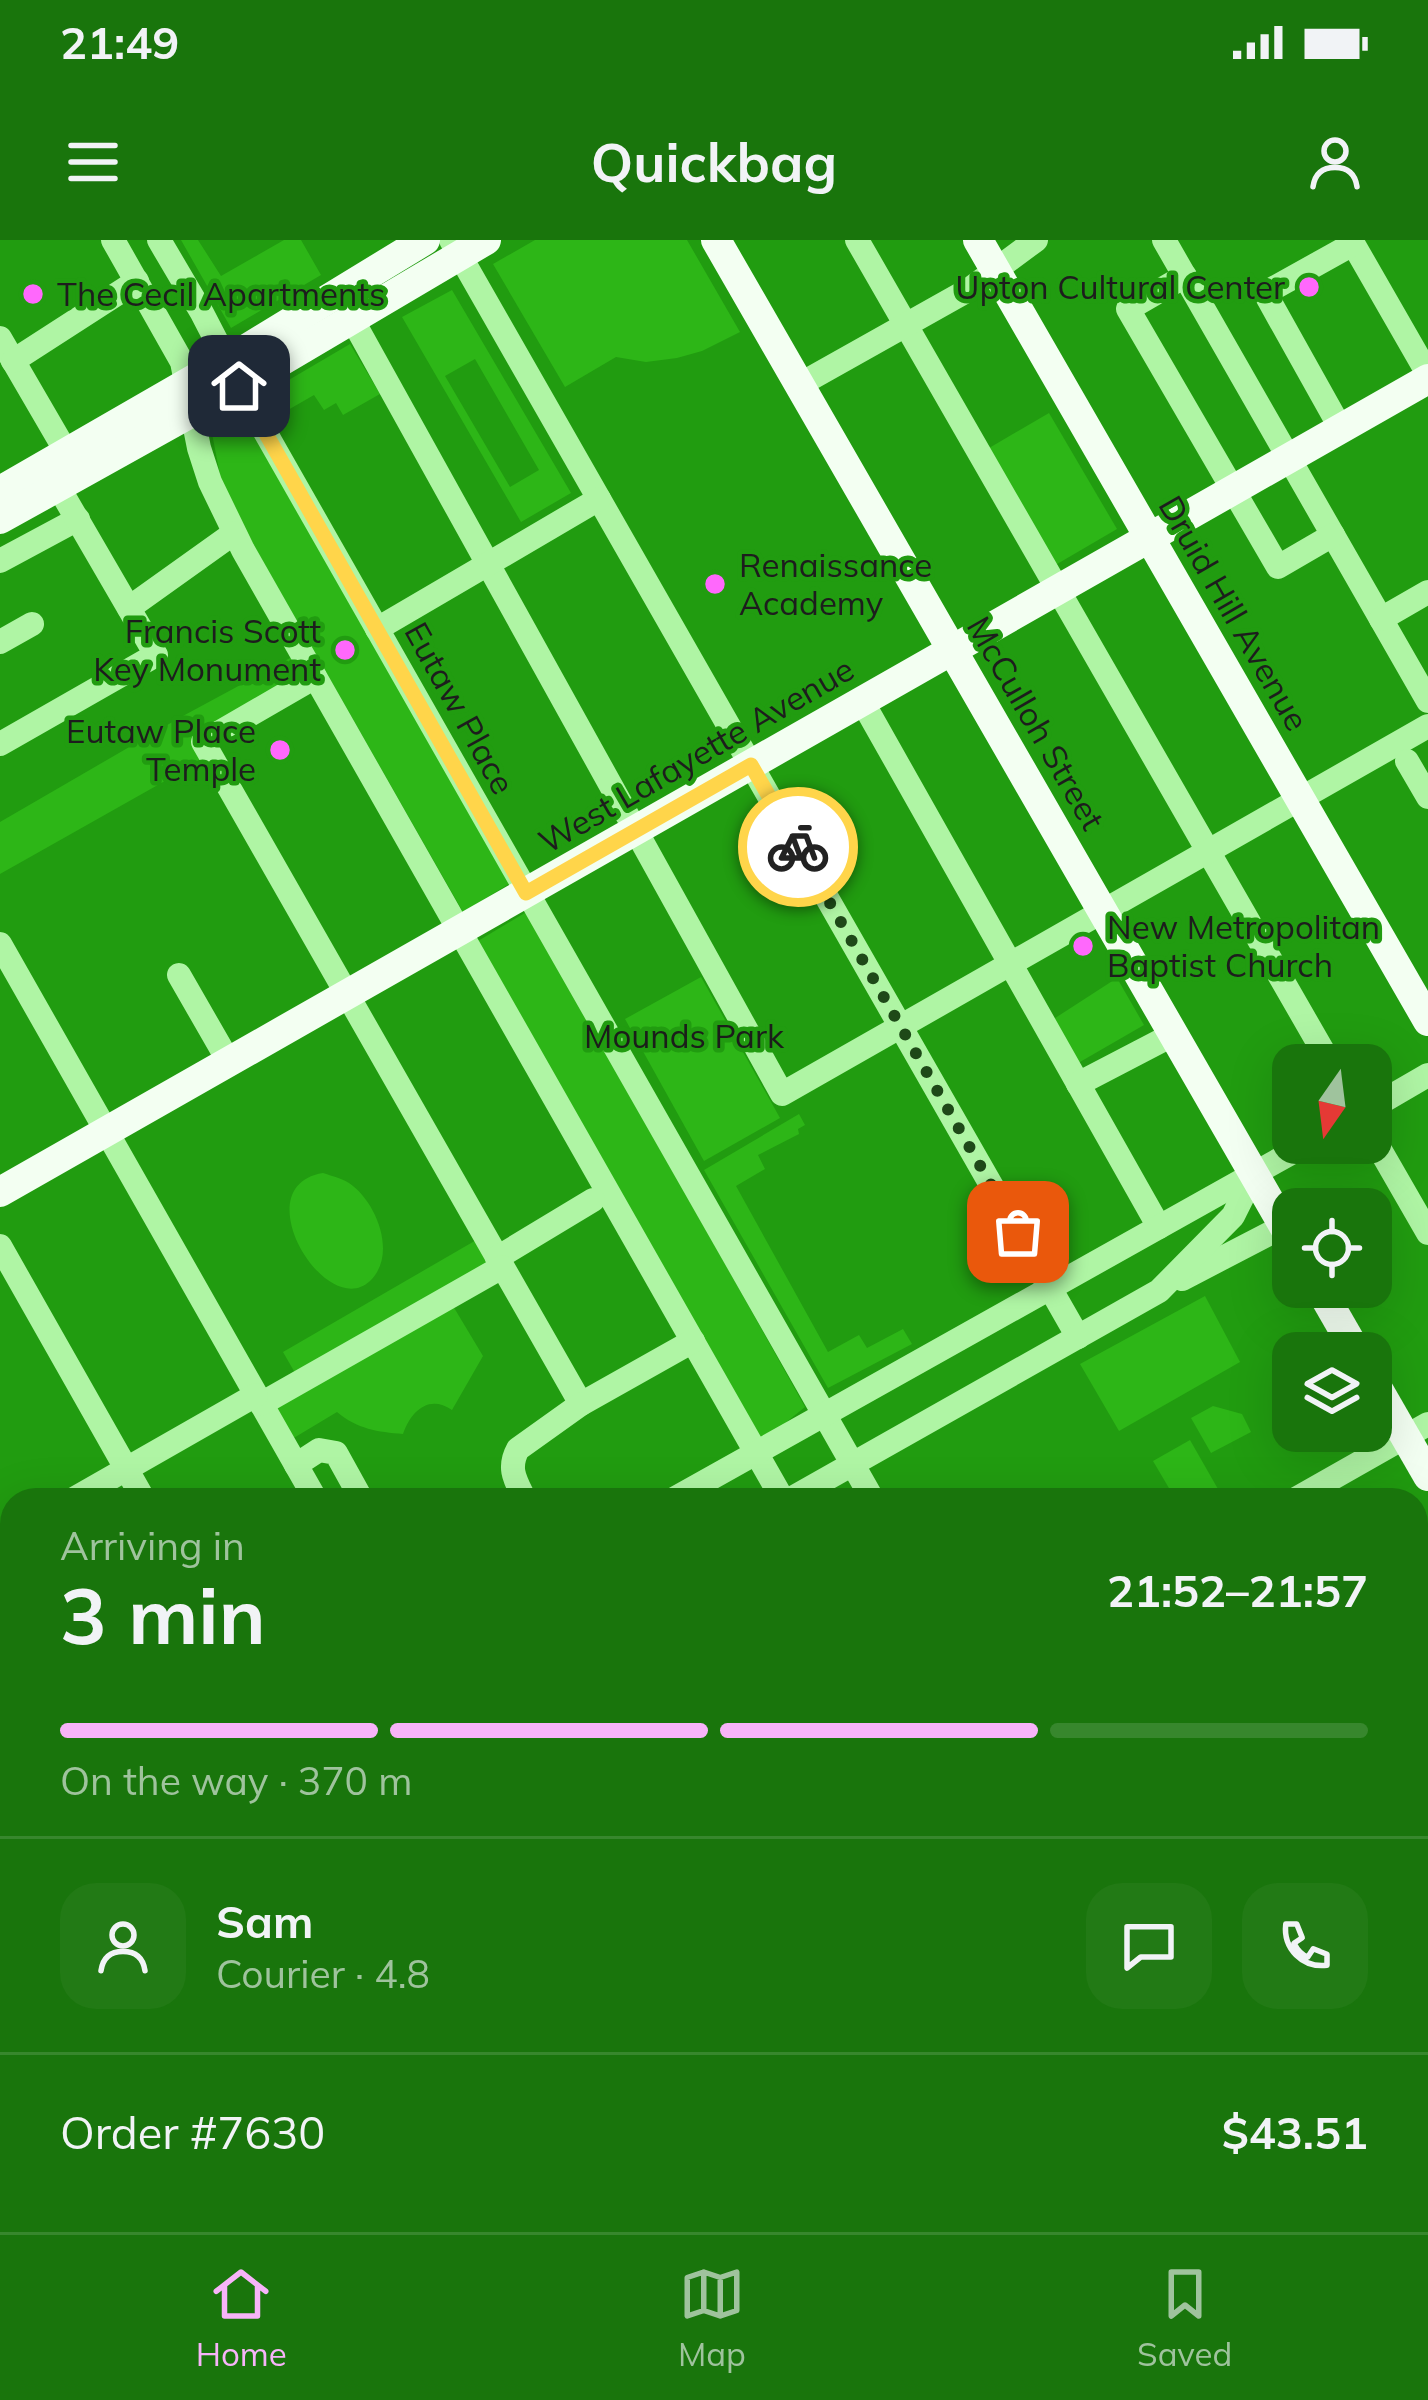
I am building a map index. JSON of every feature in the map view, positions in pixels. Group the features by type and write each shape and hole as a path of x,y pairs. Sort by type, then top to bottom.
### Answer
{"main road":[{"path":"0,491 233,373 425,240"},
{"name":"McCulloh Street","path":"716,240 1272,1206"},
{"name":"Druid Hill Avenue","path":"978,240 1428,1022"},
{"path":"233,373 352,320 466,245"},
{"name":"West Lafayette Avenue","path":"0,1192 1428,377"},
{"path":"0,519 59,488 189,398"},
{"path":"1395,1436 1428,1476"}],"street":[{"path":"113,240 182,362 210,482 234,533 778,1488"},
{"name":"Eutaw Place","path":"159,240 866,1488"},
{"path":"857,240 1319,1044"},
{"path":"799,385 970,289 1036,240"},
{"path":"1164,240 1428,701"},
{"path":"1341,429 1265,293 1352,242 1428,377"},
{"path":"466,245 599,499 1078,1337"},
{"path":"1185,276 1128,309 1278,567 1334,536"},
{"path":"68,454 4,346 137,281"},
{"path":"352,320 457,486 488,564 782,1094 1428,726"},
{"path":"0,744 156,655 59,488"},
{"path":"377,629 599,499"},
{"path":"0,561 78,519"},
{"path":"129,608 234,533"},
{"path":"1381,619 1428,592"},
{"path":"0,642 32,624"},
{"path":"315,677 203,742 581,1404"},
{"path":"862,701 1159,1227"},
{"path":"1408,761 1428,797"},
{"path":"0,944 309,1488"},
{"path":"179,975 229,1062"},
{"path":"1078,1084 1174,1034"},
{"path":"1392,1096 1428,1076"},
{"path":"694,1488 1272,1164"},
{"path":"1388,1164 1428,1233"},
{"path":"1159,1291 1234,1216 1254,1174"},
{"path":"93,1488 259,1400 500,1262 593,1200"},
{"path":"808,1488 1159,1291 1272,1241"},
{"path":"0,1246 137,1488"},
{"path":"519,1488 512,1473 518,1449 581,1404 693,1341"},
{"path":"1318,1488 1395,1436"},
{"path":"296,1465 319,1450 336,1453 355,1488"}],"green space":[{"path":"181,240 198,240 221,276 284,240 301,240 321,275 231,328"},
{"path":"535,240 687,240 740,332 677,358 646,362 616,357 565,387 493,264"},
{"path":"452,290 571,493 521,522 402,317","holes":["475,359 539,470 510,487 445,376"]},
{"path":"350,344 380,394 343,415 336,403 324,410 314,395 281,414 270,391"},
{"path":"231,408 241,413 509,884 463,912 229,502 210,423 212,417"},
{"path":"1049,413 1117,529 1052,567 984,451"},
{"path":"292,657 305,681 206,738 211,755 0,874 0,822"},
{"path":"528,911 805,1407 768,1437 758,1438 478,941"},
{"name":"Mounds Park","path":"701,977 780,1118 704,1161 625,1019"},
{"path":"1117,978 1144,1025 1073,1066 1049,1022"},
{"path":"799,1114 805,1125 798,1129 799,1134 758,1155 765,1169 736,1186 828,1352 859,1335 867,1348 903,1329 912,1344 828,1388 704,1170"},
{"path":"323,1173 359,1191 380,1229 383,1243 378,1270 370,1281 352,1289 333,1283 315,1268 291,1224 290,1201 300,1183"},
{"path":"478,1239 493,1266 298,1378 283,1352"},
{"path":"1205,1296 1240,1362 1119,1431 1080,1364"},
{"path":"453,1306 483,1356 452,1410 428,1404 411,1418 403,1434 368,1429 337,1412 292,1439 275,1408"},
{"path":"1213,1406 1242,1414 1251,1432 1211,1453 1191,1418"},
{"path":"1190,1440 1217,1488 1169,1488 1153,1461"}],"way so far":[{"path":"798,847 1018,1232"}],"place":[{"name":"Upton Cultural Center","path":"1309,287"},
{"name":"The Cecil Apartments","path":"33,294"},
{"name":"Renaissance Academy","path":"715,584"},
{"name":"Francis Scott Key Monument","path":"345,650"},
{"name":"Eutaw Place Temple","path":"280,750"},
{"name":"New Metropolitan Baptist Church","path":"1083,946"}],"route":[{"path":"239,386 526,893 751,765 798,847"}]}
